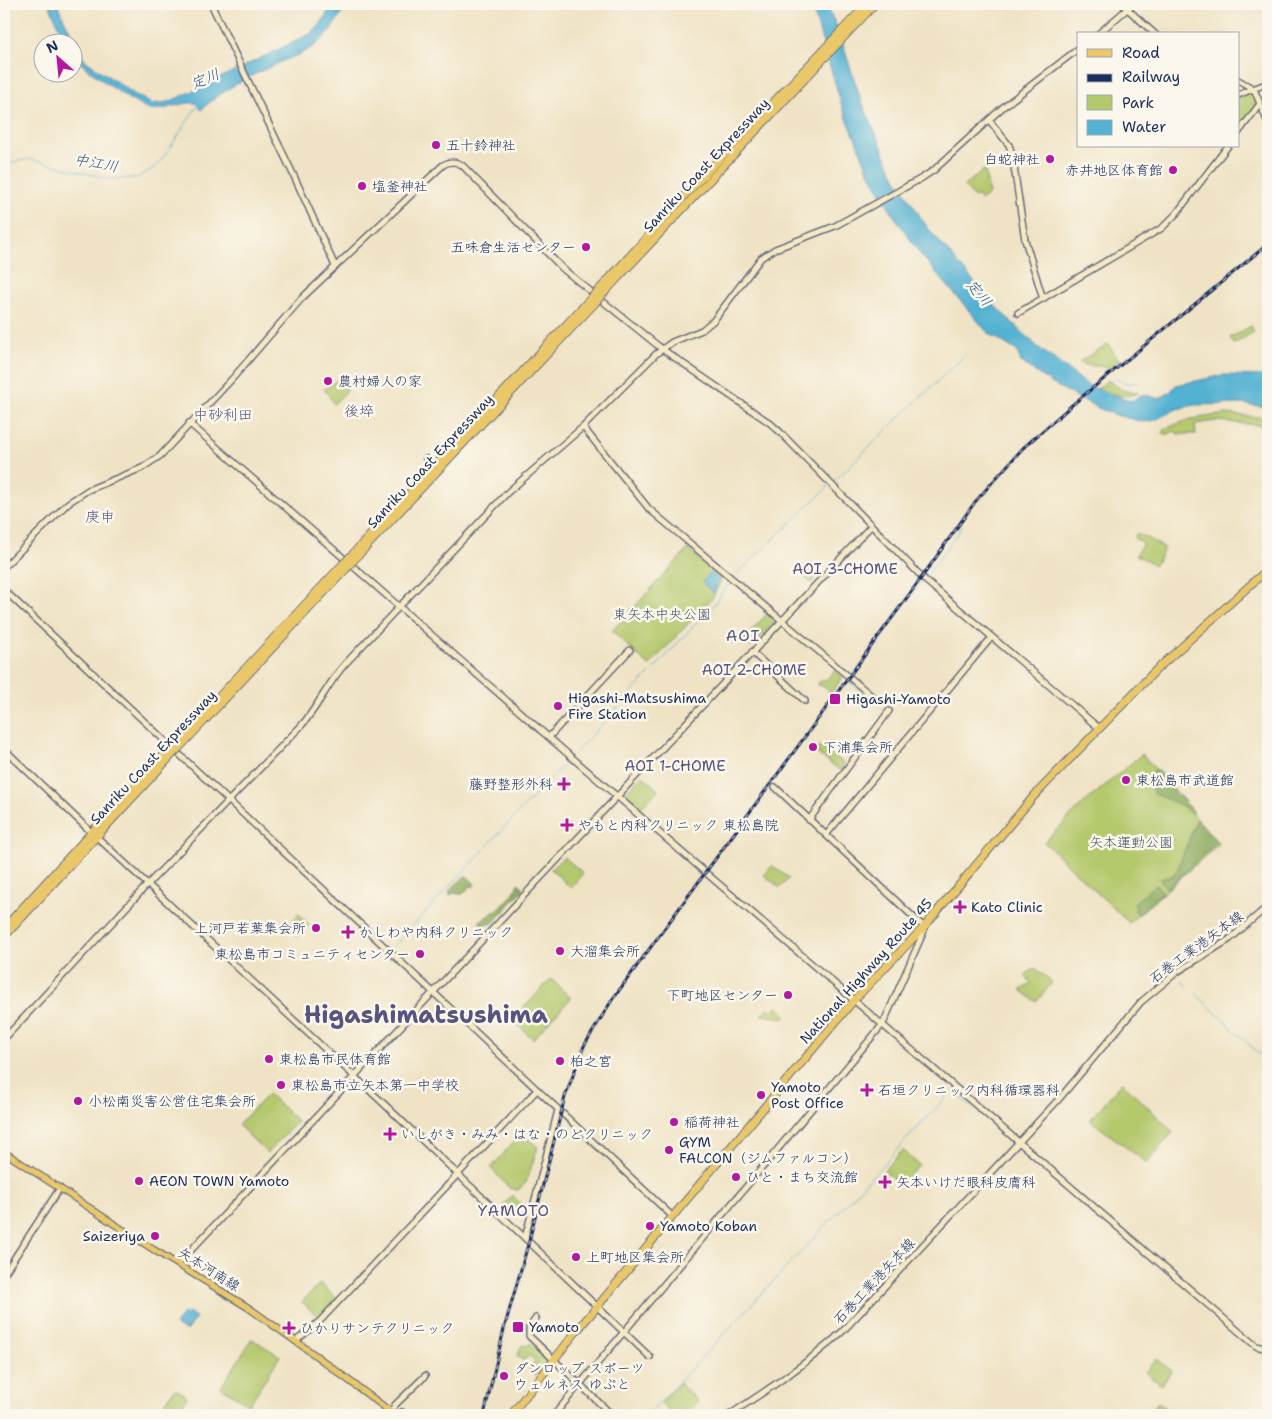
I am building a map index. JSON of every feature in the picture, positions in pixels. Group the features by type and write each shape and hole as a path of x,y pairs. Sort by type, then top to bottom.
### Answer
{"highway":[{"name":"Sanriku Coast Expressway","path":"4,928 122,799 177,746 351,560 854,21 867,4"},
{"name":"Sanriku Coast Expressway","path":"854,21 875,4"},
{"name":"National Highway Route 45","path":"511,1415 554,1359 672,1216 854,1000 924,928 1034,796 1189,638 1268,569"},
{"name":"Sanriku Coast Expressway","path":"4,937 170,753"}],"main road":[{"name":"矢本河南線","path":"4,1152 249,1308 392,1414"}],"street":[{"path":"211,4 335,266"},
{"path":"1122,4 1153,32"},
{"path":"1100,32 1133,4"},
{"path":"4,1039 228,800 301,726 337,673 508,492 583,427 662,349 675,340 702,330 714,320 755,264 766,254 835,226 934,170 1015,97 1077,50"},
{"path":"1240,81 1254,89 1268,124"},
{"path":"1240,95 1268,83"},
{"path":"1240,130 1260,104"},
{"path":"989,120 1009,146 1012,154 1025,240 1043,298"},
{"path":"1018,313 1167,224 1226,148"},
{"path":"4,567 68,503 88,490 151,463 160,456 232,379 281,321 335,266 443,165 454,162 462,166 563,270 662,349 770,423 790,441 922,577 991,638 1099,728"},
{"path":"189,423 1018,1143 1242,1335 1256,1346 1268,1349"},
{"path":"583,427 649,509 873,697"},
{"path":"178,1264 871,526"},
{"path":"4,590 672,1216"},
{"path":"826,835 991,638"},
{"path":"549,737 630,650"},
{"path":"752,652 805,701"},
{"path":"809,820 889,711"},
{"path":"4,749 89,830"},
{"path":"554,1415 883,1024 924,931 924,928 775,787"},
{"path":"99,839 598,1306 650,1357"},
{"name":"石巻工業港矢本線","path":"729,1415 793,1373 818,1354 843,1331 1065,1092 1132,1012 1151,993 1177,972 1230,939 1268,906"},
{"path":"296,1341 320,1321 537,1090"},
{"path":"525,1238 558,1110"},
{"path":"4,1274 60,1188"},
{"path":"536,1318 529,1328 528,1335 530,1338 612,1415"},
{"path":"392,1414 395,1405 425,1376"}],"green space":[{"path":"1249,93 1253,95 1257,106 1240,127 1240,97"},
{"path":"985,169 989,194 981,201 978,196 974,198 964,186"},
{"path":"1251,326 1254,332 1234,344 1230,338"},
{"path":"1108,344 1119,360 1109,369 1079,362"},
{"path":"336,380 348,390 334,404 324,389"},
{"path":"1108,380 1122,390 1139,393 1118,395 1097,389"},
{"path":"1226,414 1268,418 1268,426 1216,421 1195,424 1196,434 1178,434 1174,431 1166,435 1163,433 1166,428 1191,419"},
{"path":"1137,533 1165,548 1155,565 1136,555 1143,543 1134,538"},
{"name":"東矢本中央公園","path":"688,549 723,577 713,597 649,666 612,631"},
{"path":"809,563 820,572 811,583 800,572"},
{"path":"768,613 776,621 751,647 743,640"},
{"path":"835,670 843,677 830,694 825,687 817,685 822,679 826,680"},
{"path":"820,746 845,764 842,771 815,752"},
{"name":"矢本運動公園","path":"1142,754 1193,811 1193,814 1219,844 1129,923 1044,842 1084,803"},
{"path":"1156,769 1193,811 1191,814 1183,806 1153,793 1149,775"},
{"path":"642,775 658,790 640,809 627,798 626,792"},
{"path":"1197,819 1217,842 1167,889 1160,879 1172,876 1177,870"},
{"path":"564,857 583,873 571,888 551,869"},
{"path":"772,866 789,878 780,888 764,875"},
{"path":"466,875 475,884 473,887 471,886 463,894 455,893 450,895 449,891"},
{"path":"518,883 523,887 523,890 492,924 480,924 480,921 508,900"},
{"path":"1156,884 1162,893 1139,914 1135,911 1136,907 1133,904"},
{"path":"299,914 309,925 297,937 286,927"},
{"path":"1035,968 1051,981 1051,984 1037,1001 1021,990 1031,983 1025,975"},
{"path":"551,979 571,998 533,1039 512,1020"},
{"path":"777,1006 787,1016 785,1018 761,1015 768,1008 772,1011"},
{"path":"1122,1082 1173,1132 1147,1163 1090,1120"},
{"path":"268,1094 298,1121 267,1153 238,1125"},
{"path":"521,1133 538,1147 526,1183 518,1190 509,1188 491,1168"},
{"path":"903,1150 919,1165 900,1186 884,1170"},
{"path":"512,1195 521,1204 512,1214 503,1206"},
{"path":"320,1283 337,1299 319,1318 302,1302"},
{"path":"252,1339 280,1356 249,1405 221,1387"},
{"path":"531,1343 548,1357 548,1360 535,1376 529,1371 535,1361 529,1355 524,1361 517,1356 522,1345 526,1346"},
{"path":"1157,1359 1172,1371 1161,1385 1145,1372"},
{"path":"679,1383 698,1401 685,1415 674,1415 661,1403"},
{"path":"176,1389 186,1395 187,1398 176,1415 157,1415 174,1390"},
{"path":"1158,1402 1174,1415 1147,1415"}],"water":[{"path":"49,4 57,4 70,32 61,32"},
{"path":"333,4 347,4 322,40 305,52 240,82 201,110 196,103 153,110 147,109 107,84 82,64 82,54 86,61 134,94 152,104 168,102 310,34 320,25"},
{"name":"定川","path":"811,4 826,4 837,27 861,100 891,168 927,227 994,305 1038,347 1089,386 1131,401 1143,394 1159,399 1176,385 1223,375 1268,376 1268,407 1241,404 1195,405 1177,409 1155,420 1144,422 1119,416 1100,409 1051,383 1021,362 1017,351 988,333 921,255 894,216 869,172 842,106"},
{"path":"712,572 719,579 714,594 702,582"},
{"path":"188,1313 196,1317 185,1331 175,1325 183,1314"}],"waterway":[{"name":"中江川","path":"4,166 30,159 109,179 137,178 155,167 166,154 198,105"},
{"path":"920,398 965,355"},
{"path":"1114,378 1124,383 1139,383"},
{"path":"834,481 918,400"},
{"path":"735,576 829,486"},
{"path":"926,577 960,530 961,525"},
{"path":"654,669 715,603 730,581"},
{"path":"853,676 922,581"},
{"path":"575,753 650,673"},
{"path":"849,681 885,712"},
{"path":"487,846 569,759"},
{"path":"393,947 485,849"},
{"path":"1182,981 1190,988"},
{"path":"1196,994 1261,1056"},
{"path":"1263,1057 1268,1061"},
{"path":"648,1415 952,1091 975,1109"}],"railway":[{"path":"484,1415 504,1329 529,1241 565,1097 584,1046 612,1000 975,502 1023,448 1072,405 1268,244"}],"place":[{"name":"五十鈴神社","path":"436,145"},
{"name":"白蛇神社","path":"1050,159"},
{"name":"赤井地区体育館","path":"1173,170"},
{"name":"塩釜神社","path":"362,186"},
{"name":"五味倉生活センター","path":"586,247"},
{"name":"農村婦人の家","path":"328,381"},
{"name":"Higashi-Yamoto","path":"835,699"},
{"name":"Higashi-Matsushima Fire Station","path":"558,706"},
{"name":"下浦集会所","path":"813,747"},
{"name":"東松島市武道館","path":"1126,780"},
{"name":"藤野整形外科","path":"564,784"},
{"name":"やもと内科クリニック 東松島院","path":"567,825"},
{"name":"Kato Clinic","path":"960,907"},
{"name":"上河戸若葉集会所","path":"316,928"},
{"name":"かしわや内科クリニック","path":"348,932"},
{"name":"大溜集会所","path":"560,951"},
{"name":"東松島市コミュニティセンター","path":"420,954"},
{"name":"下町地区センター","path":"788,995"},
{"name":"東松島市民体育館","path":"269,1059"},
{"name":"柏之宮","path":"560,1061"},
{"name":"東松島市立矢本第一中学校","path":"281,1085"},
{"name":"石垣クリニック内科循環器科","path":"867,1090"},
{"name":"Yamoto Post Office","path":"761,1095"},
{"name":"小松南災害公営住宅集会所","path":"78,1101"},
{"name":"稲荷神社","path":"674,1122"},
{"name":"いしがき・みみ・はな・のどクリニック","path":"390,1134"},
{"name":"GYM FALCON（ジムファルコン）","path":"669,1150"},
{"name":"ひと・まち交流館","path":"736,1177"},
{"name":"AEON TOWN Yamoto","path":"139,1181"},
{"name":"矢本いけだ眼科皮膚科","path":"885,1182"},
{"name":"Yamoto Koban","path":"650,1226"},
{"name":"Saizeriya","path":"155,1236"},
{"name":"上町地区集会所","path":"576,1257"},
{"name":"Yamoto","path":"518,1327"},
{"name":"ひかりサンテクリニック","path":"289,1328"},
{"name":"ダンロップ スポーツ ウェルネス ゆぷと","path":"504,1376"}],"district":[{"name":"後埣","path":"359,411"},
{"name":"中砂利田","path":"223,415"},
{"name":"庚申","path":"100,517"},
{"name":"AOI 3-CHOME","path":"845,569"},
{"name":"AOI","path":"743,635"},
{"name":"AOI 2-CHOME","path":"754,670"},
{"name":"AOI 1-CHOME","path":"675,766"},
{"name":"Higashimatsushima","path":"426,1015"},
{"name":"YAMOTO","path":"514,1210"}]}
